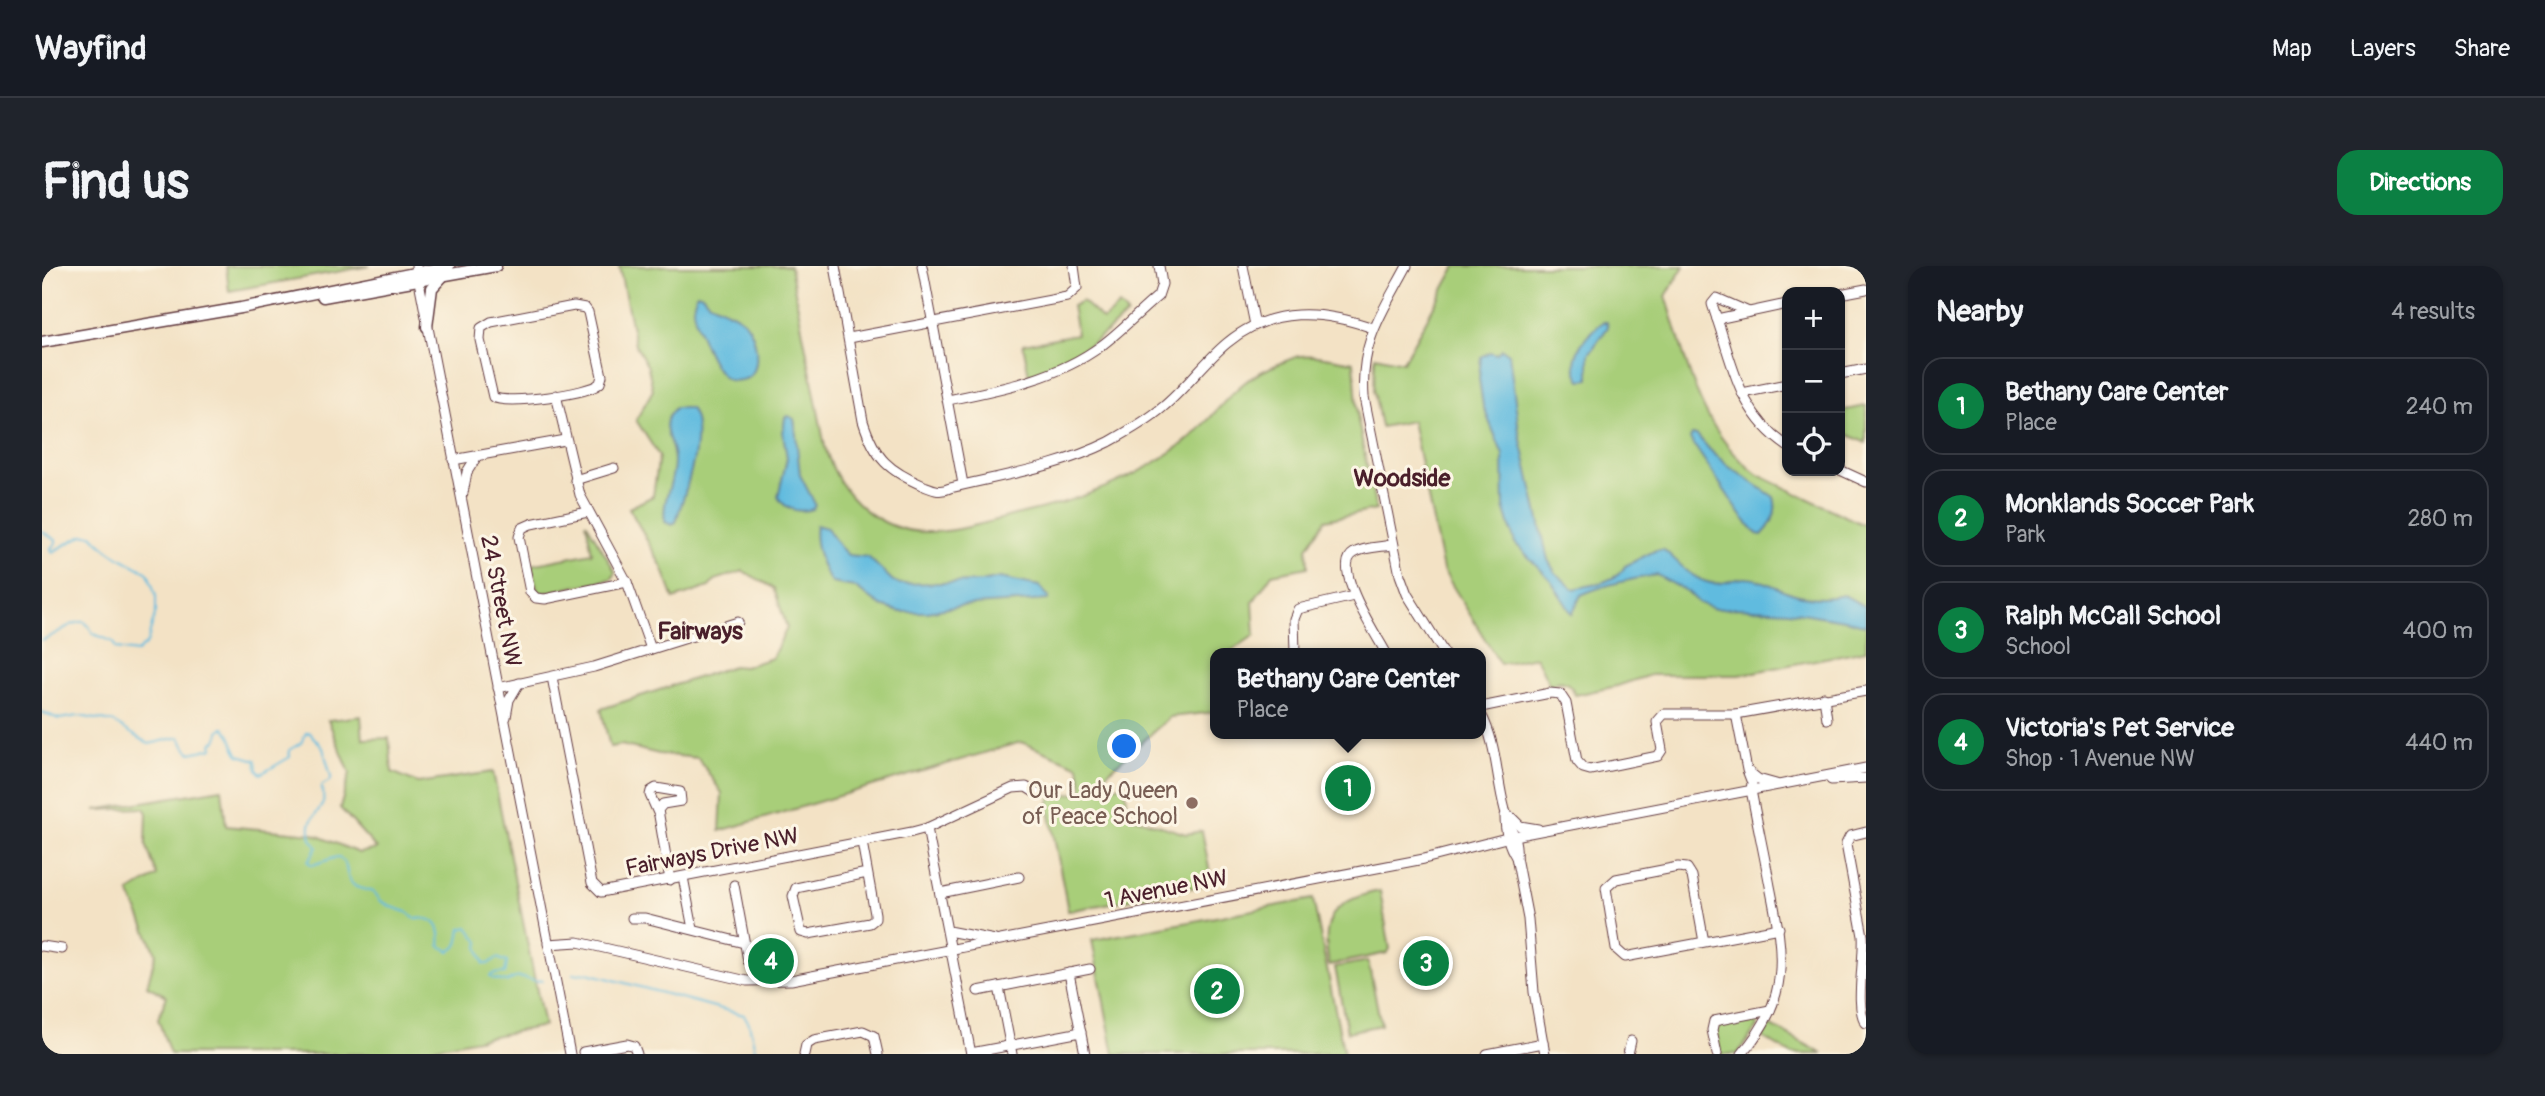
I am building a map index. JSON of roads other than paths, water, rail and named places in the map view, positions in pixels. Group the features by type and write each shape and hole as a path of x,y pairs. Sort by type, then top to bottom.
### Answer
{"main road":[{"path":"42,342 241,308 311,299 417,273 496,266"},
{"path":"428,327 432,288 446,271"}],"street":[{"path":"835,266 867,437 883,462 893,471 927,487 944,485 950,488 1052,464 1107,442 1161,409 1227,343 1255,325 1294,315 1311,314 1343,318 1373,328"},
{"path":"922,266 963,485"},
{"path":"849,338 1067,298 1077,288 1074,266"},
{"path":"948,400 1030,382 1081,359 1158,296 1162,284 1159,266"},
{"path":"1243,266 1255,325"},
{"path":"1407,266 1373,328 1366,349 1363,367 1364,397 1392,545 1407,594 1441,648"},
{"name":"24 Street NW","path":"417,273 570,1054"},
{"path":"1845,293 1866,289"},
{"path":"1749,312 1717,298 1712,304 1742,393 1756,418 1782,442"},
{"path":"1717,318 1782,305"},
{"path":"574,306 585,308 590,319 601,380 592,389 556,395 506,401 493,397 480,340 481,328 491,322 574,306"},
{"path":"1845,373 1866,369"},
{"path":"1742,393 1782,385"},
{"path":"556,395 575,480 588,512 627,582 650,649"},
{"path":"453,460 565,440"},
{"path":"461,499 467,472 477,456"},
{"path":"575,480 614,468"},
{"path":"1845,472 1866,482"},
{"path":"588,512 522,528 519,537 530,592 536,598 545,599 627,582"},
{"path":"1383,648 1354,596 1348,566 1352,554 1392,545"},
{"path":"1295,648 1294,619 1298,609 1354,596"},
{"path":"498,688 594,667 738,622"},
{"name":"Fairways Drive NW","path":"552,677 594,888 604,892 927,828 1013,788 1026,787 1040,795"},
{"path":"505,721 509,700 519,684"},
{"path":"1486,706 1550,693 1560,694 1566,703 1577,761 1583,768 1590,770 1658,756 1662,750 1657,722 1664,713 1736,714 1866,691"},
{"path":"1824,697 1828,719"},
{"path":"1736,714 1752,783 1751,790 1779,928 1782,959 1770,1010 1756,1037 1742,1054"},
{"path":"1486,726 1492,740 1531,937 1534,992 1545,1054"},
{"name":"1 Avenue NW","path":"548,944 578,942 757,983 791,980 1424,859 1543,830 1866,768"},
{"path":"1747,770 1758,779 1779,785"},
{"name":"1 Avenue NW","path":"1791,783 1866,778"},
{"path":"1505,810 1520,826 1543,830"},
{"path":"657,813 690,928"},
{"path":"927,828 971,1054 1011,1050 1080,1032"},
{"path":"1866,832 1850,836 1846,844 1863,912 1864,951 1860,1011 1866,1023"},
{"path":"862,842 875,914 873,921 808,934 801,932 793,896 796,888 867,873"},
{"path":"1704,942 1692,876 1687,869 1678,867 1616,879 1606,888 1616,949 1621,956 1628,957 1779,928"},
{"path":"940,893 1019,877"},
{"path":"734,885 748,961"},
{"path":"632,918 645,918 690,928 744,943"},
{"path":"948,930 1001,940"},
{"path":"42,946 62,949"},
{"path":"978,991 1090,969"},
{"path":"1069,973 1085,1054"},
{"path":"999,987 1011,1050"},
{"path":"1717,1054 1712,1030 1714,1021 1770,1010"},
{"path":"804,1054 806,1045 814,1040 863,1031 874,1036 878,1054"},
{"path":"1628,1054 1631,1041"},
{"path":"1488,1054 1543,1043"},
{"path":"583,1052 627,1044 634,1046 637,1054"}],"water":[{"path":"697,293 712,304 739,317 750,329 755,342 756,359 753,373 748,378 728,380 715,365 694,316 693,307"},
{"path":"1603,322 1607,322 1608,327 1589,354 1589,379 1581,380 1575,363 1576,355 1584,340"},
{"path":"1502,349 1509,354 1519,431 1548,560 1555,572 1573,589 1610,580 1625,566 1656,550 1664,550 1689,573 1707,582 1750,578 1808,597 1829,598 1844,595 1866,607 1866,626 1789,611 1715,609 1699,603 1688,592 1657,575 1618,582 1581,595 1572,614 1550,579 1515,543 1504,507 1503,455 1483,406 1479,379 1481,357 1490,352 1496,354"},
{"path":"675,408 690,408 695,419 696,446 690,476 676,522 672,525 665,522 664,514 674,460 666,427 669,415"},
{"path":"785,417 794,419 800,475 815,504 813,509 793,509 778,497 787,458 783,433"},
{"path":"1692,435 1697,435 1728,466 1774,497 1774,518 1762,535 1757,534 1741,515 1690,439"},
{"path":"816,525 827,528 848,555 868,557 893,581 900,584 981,582 1000,578 1039,586 1049,597 1048,600 959,606 927,612 900,612 881,606 854,587 832,583 819,555"}],"waterway":[{"path":"42,531 56,540 51,548 52,552 83,535 92,535 111,552 148,573 156,596 156,611 147,643 137,652 116,649 113,642 94,634 85,622 75,623 42,640"},
{"path":"42,712 59,719 79,716 113,722 149,744 180,737 191,753 213,748 212,743 218,739 219,731 224,727 239,755 256,760 257,770 261,774 290,757 289,750 301,743 309,732 323,748 331,780 321,786 323,803 310,824 311,839 317,847 308,862 312,865 337,857 341,859 350,882 356,887 374,892 381,901 407,912 415,919 433,921 439,929 440,946 450,951 457,945 461,929 468,927 479,942 484,964 497,958 507,962 505,973 493,974 490,976 493,979 507,982 517,978 543,980"},
{"path":"573,974 588,973 744,1015 749,1023 756,1054"}],"place":[{"name":"Bethany Care Center","path":"1348,788"},
{"name":"Our Lady Queen of Peace School","path":"1192,803"},
{"name":"Victoria's Pet Service","path":"771,961"},
{"name":"Ralph McCall School","path":"1426,963"},
{"name":"Monklands Soccer Park","path":"1217,991"}],"district":[{"name":"Woodside","path":"1402,478"},
{"name":"Fairways","path":"700,631"}]}
